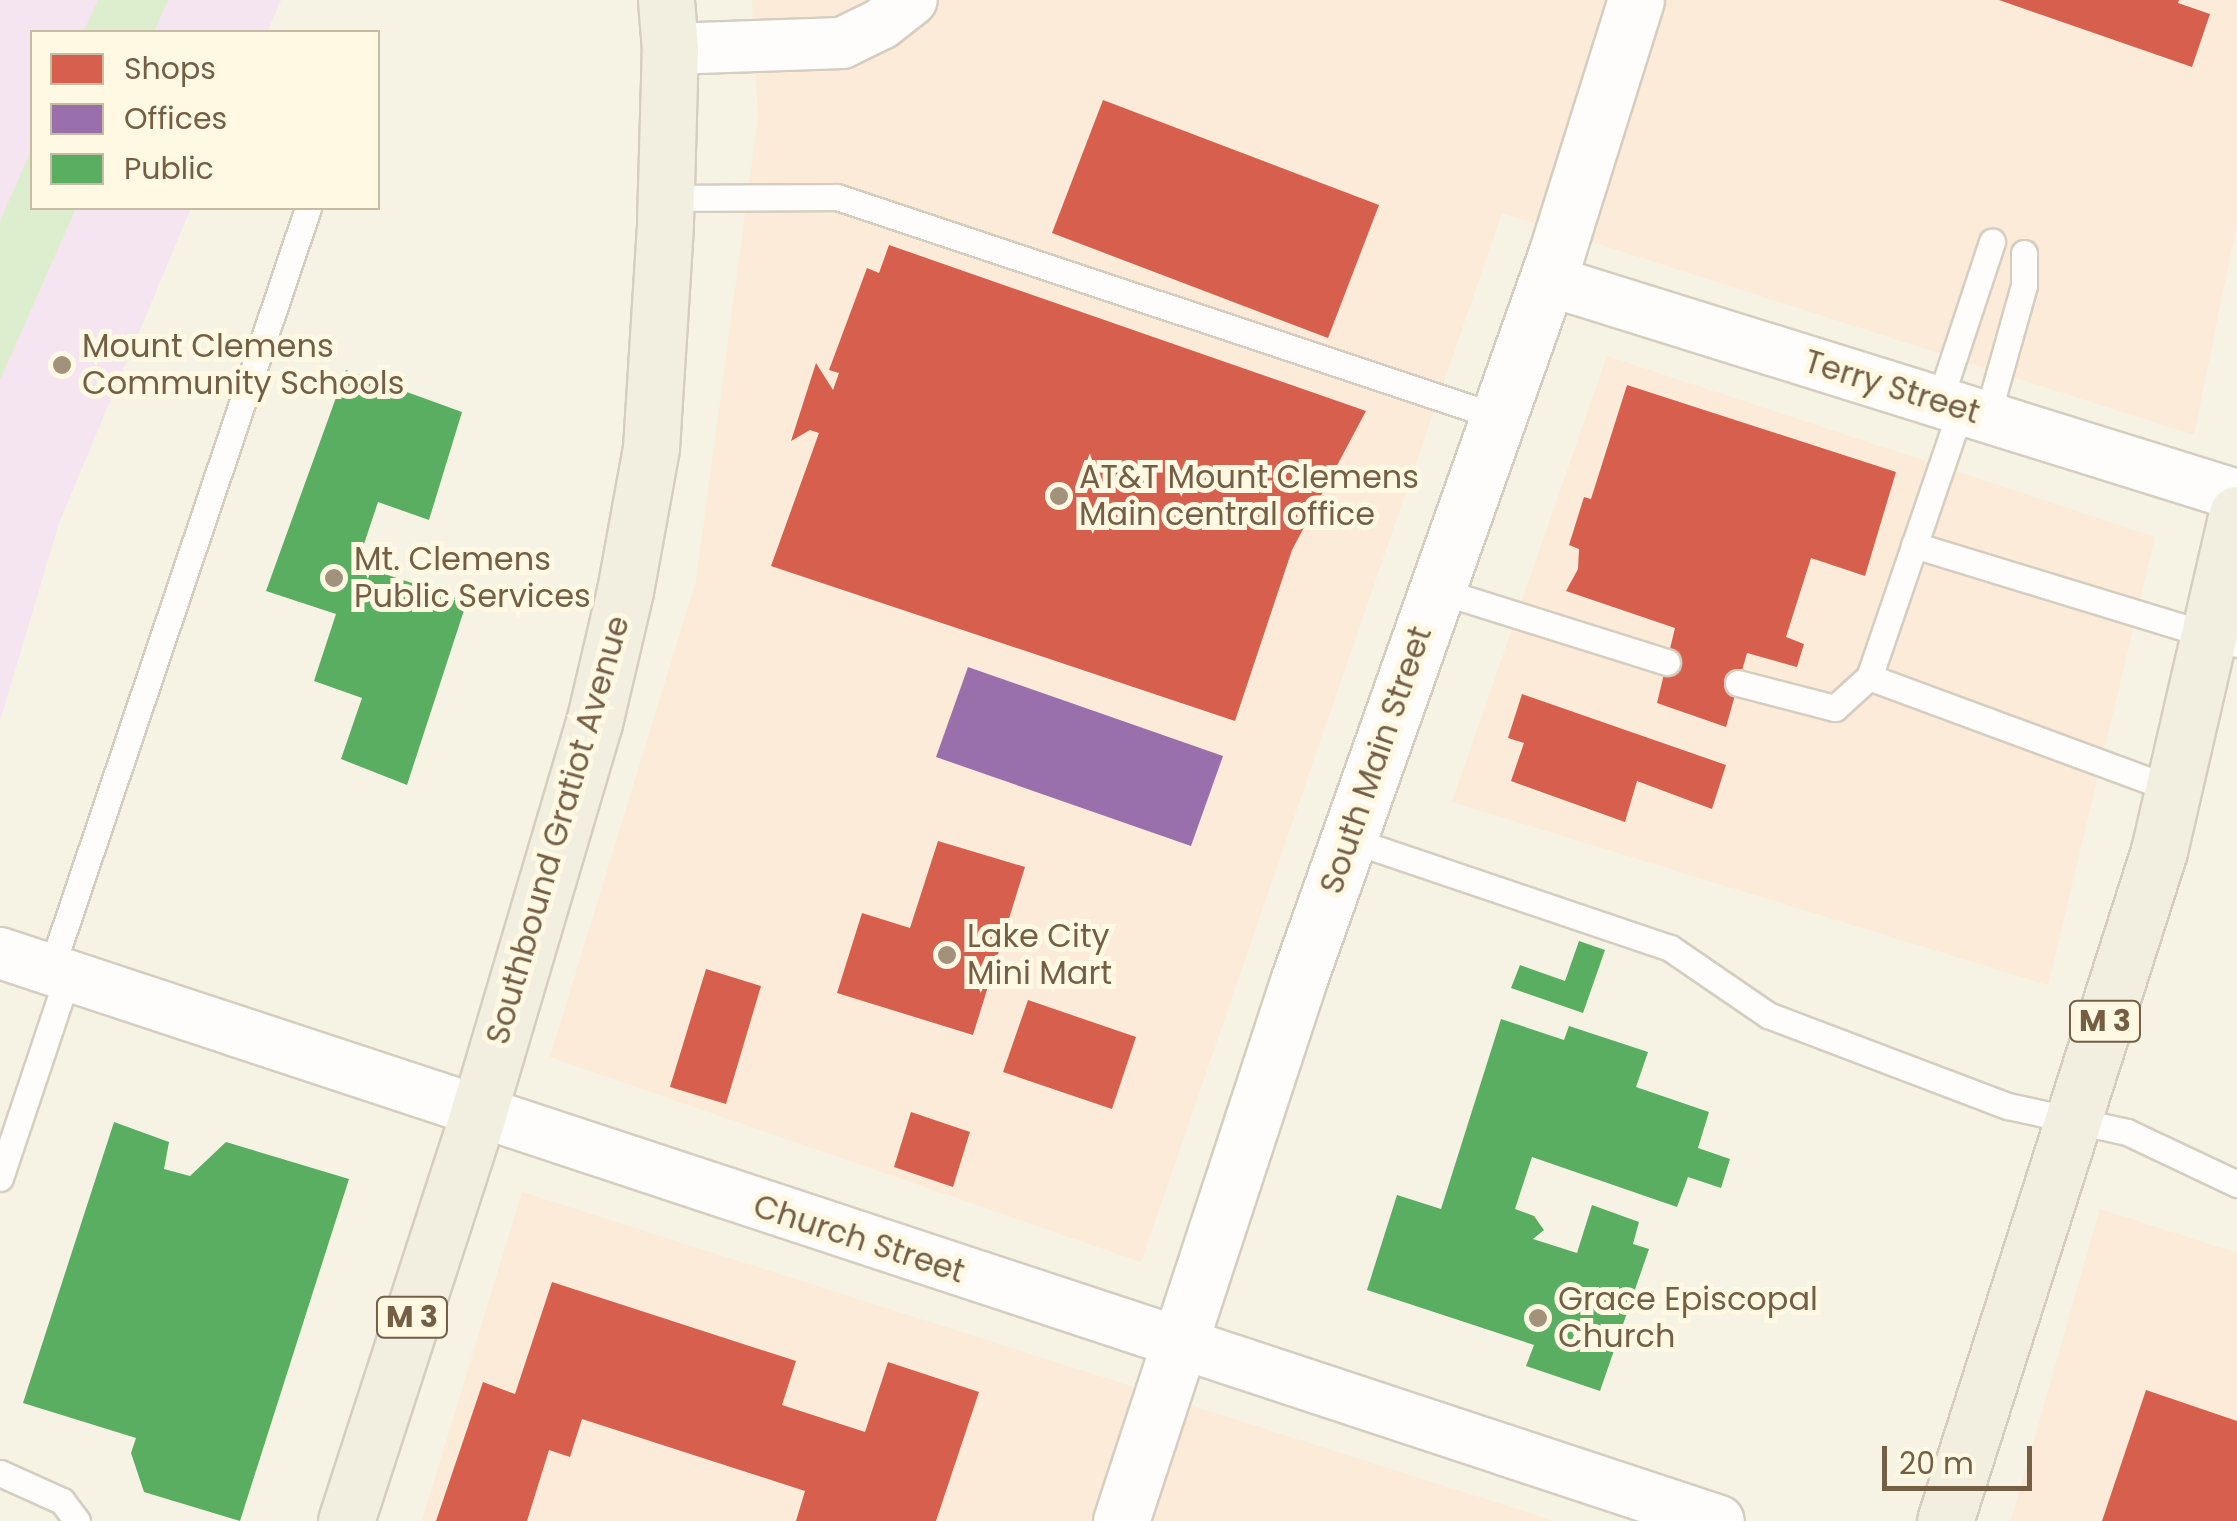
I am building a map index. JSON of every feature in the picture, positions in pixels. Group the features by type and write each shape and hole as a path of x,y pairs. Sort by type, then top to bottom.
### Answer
{"main road":[{"name":"Southbound Gratiot Avenue","path":"346,1521 478,1114 594,723 625,591 651,448 666,198 668,24"},
{"name":"M 3","path":"1945,1521 2223,639 2237,514"}],"street":[{"path":"668,24 842,43 912,0"},
{"name":"South Main Street","path":"1121,1521 1348,839 1547,280 1636,0"},
{"name":"Terry Street","path":"1547,280 2237,495"},
{"name":"Church Street","path":"0,953 1719,1521"}],"lane":[{"path":"666,198 837,198 1498,416"},
{"path":"0,1178 60,972 307,210"},
{"path":"1962,409 1992,242"},
{"path":"1738,683 1834,708 1868,677 1962,409 2024,285 2024,253"},
{"path":"1914,544 2223,639"},
{"path":"1437,590 1666,662"},
{"path":"1868,677 2174,790"},
{"path":"1348,839 1670,948 1768,1015 2008,1106 2074,1117 2128,1132 2237,1184"},
{"path":"0,1473 62,1501 77,1521"}],"shaded area":[{"name":"Mount Clemens Community Schools","path":"0,0 281,0 268,30 30,30 30,210 190,210 59,523 0,721"},
{"path":"752,0 2237,0 2237,222 2194,435 1502,213 1141,1262 550,1057 696,581 758,117"},
{"path":"1607,356 2155,537 2048,985 1452,802"},
{"path":"522,1192 1554,1521 422,1521"},
{"path":"2100,1209 2237,1253 2237,1521 2011,1521"}],"green space":[{"path":"98,0 168,0 155,30 84,30"},
{"path":"30,153 30,210 75,210 0,380 0,221"}],"building: Shops":[{"path":"1999,0 2179,0 2178,3 2210,14 2192,67"},
{"path":"1103,100 1379,205 1328,338 1052,233"},
{"name":"AT&T Mount Clemens Main central office","path":"889,245 1366,411 1292,550 1235,721 771,566 819,433 810,430 791,441 816,363 833,390 839,373 829,370 867,268 879,273"},
{"path":"1627,385 1896,472 1865,576 1811,558 1786,637 1804,644 1797,667 1747,653 1726,727 1657,703 1675,628 1566,591 1578,569 1579,549 1569,545 1584,497 1591,499"},
{"path":"1522,694 1726,765 1712,809 1637,781 1625,822 1511,781 1524,743 1508,738"},
{"path":"938,841 1025,867 973,1035 837,993 862,913 910,928"},
{"path":"706,969 761,986 726,1104 670,1087"},
{"path":"1028,1000 1136,1037 1112,1109 1003,1072"},
{"path":"911,1112 970,1132 953,1187 894,1167"},
{"path":"552,1282 796,1361 782,1405 865,1432 888,1362 979,1392 936,1521 796,1521 805,1491 582,1419 570,1457 549,1450 527,1521 436,1521 483,1382 515,1394"},
{"path":"2146,1390 2237,1421 2237,1521 2102,1521"}],"building: Offices":[{"path":"968,667 1223,756 1191,846 936,757"}],"building: Public":[{"name":"Mt. Clemens Public Services","path":"346,370 462,412 429,520 378,502 357,565 467,601 407,785 341,759 362,698 314,681 336,614 266,591"},
{"path":"1579,941 1605,950 1583,1013 1511,988 1520,965 1565,981"},
{"path":"1501,1019 1564,1040 1569,1026 1648,1052 1636,1087 1709,1112 1698,1148 1730,1159 1721,1188 1688,1177 1677,1207 1532,1157 1515,1209 1534,1216 1544,1230 1533,1239 1577,1253 1592,1205 1639,1222 1633,1244 1649,1249 1600,1391 1526,1366 1534,1345 1367,1290 1397,1195 1441,1209"},
{"path":"114,1122 169,1142 164,1169 190,1176 226,1142 349,1179 240,1521 144,1492 131,1453 136,1438 23,1403"}],"place":[{"name":"Mount Clemens Community Schools","path":"62,365"},
{"name":"AT&T Mount Clemens Main central office","path":"1059,496"},
{"name":"Mt. Clemens Public Services","path":"334,578"},
{"name":"Lake City Mini Mart","path":"947,955"},
{"name":"Grace Episcopal Church","path":"1538,1318"}]}
